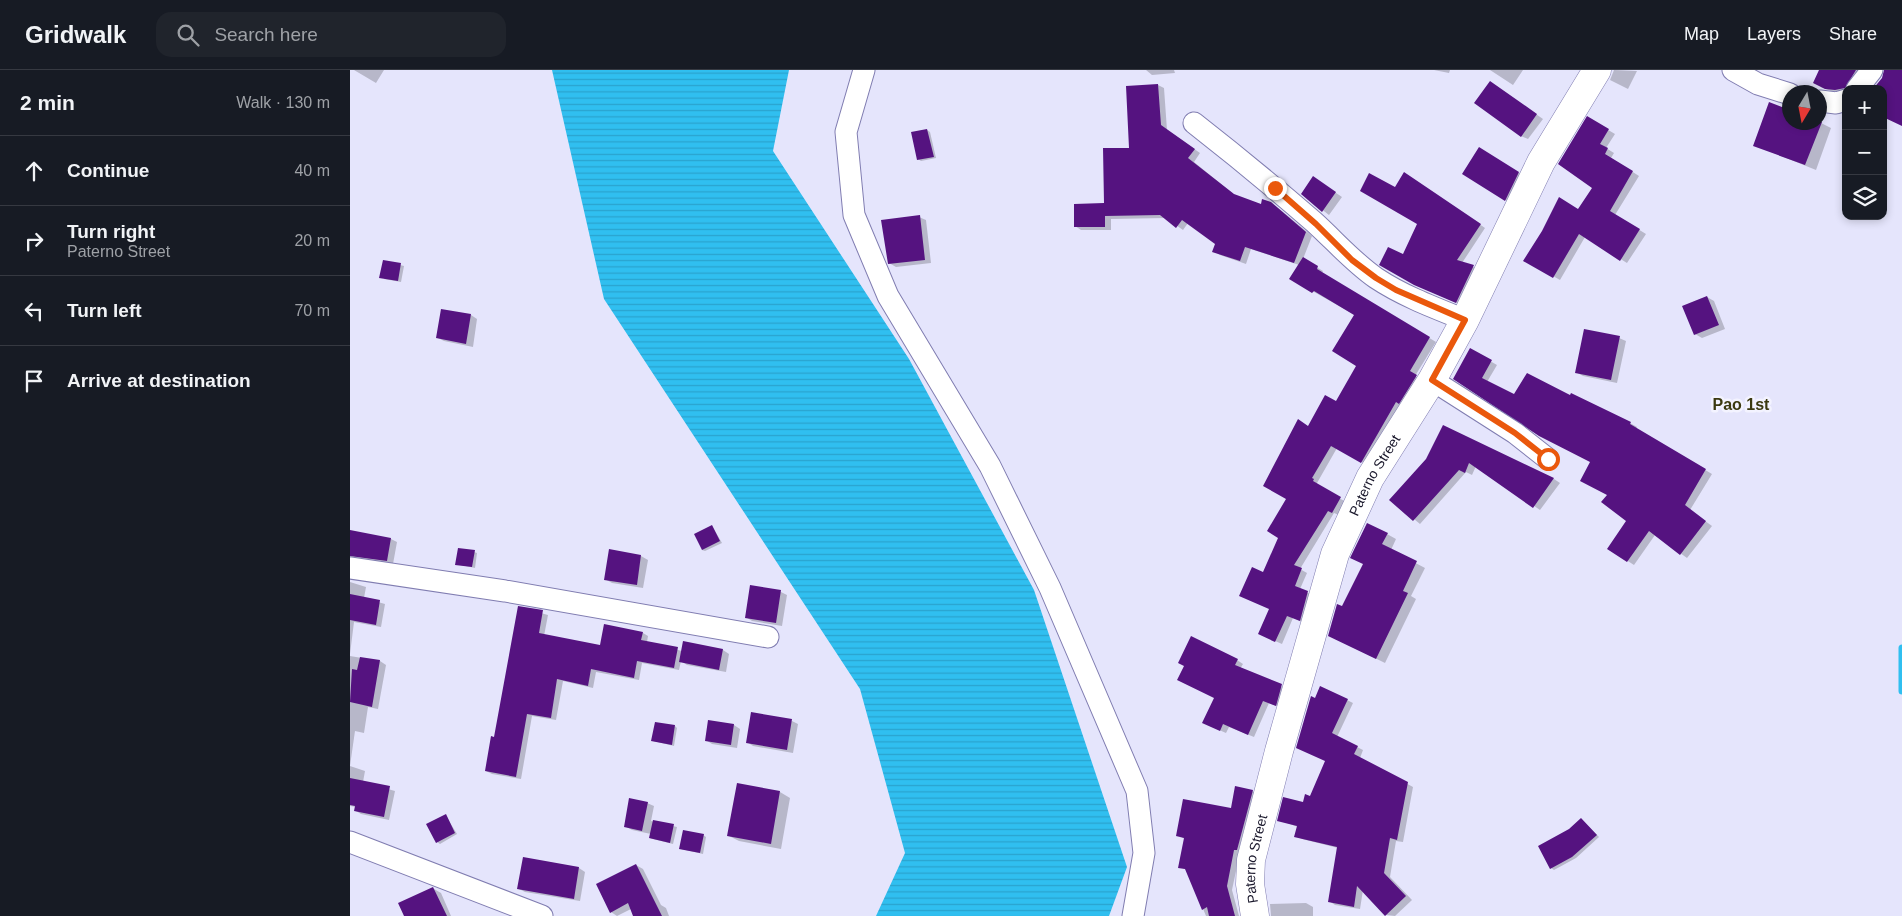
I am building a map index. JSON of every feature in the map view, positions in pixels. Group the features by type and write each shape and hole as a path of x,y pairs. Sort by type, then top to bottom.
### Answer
{"street":[{"path":"864,70 846,132 854,215 888,296 995,474 1050,588 1137,791 1144,853 1133,916"},
{"name":"Paterno Street","path":"1255,916 1250,884 1251,860 1279,750 1335,554 1370,478 1432,380 1465,320 1541,162 1597,70"},
{"path":"1733,70 1758,84 1782,92"},
{"path":"1860,85 1872,70"},
{"path":"1827,102 1842,101"},
{"path":"1194,123 1275,188 1316,224 1352,260 1376,278 1396,290 1465,320"},
{"path":"1432,380 1515,433 1548,459"},
{"path":"350,568 505,591 768,637"},
{"path":"350,842 542,916"}],"water":[{"path":"552,70 789,70 773,151 909,359 1034,590 1127,867 1109,916 876,916 905,853 860,689 604,299"}],"building":[{"path":"1819,70 1856,70 1847,85 1842,85 1842,89 1827,89 1827,85 1813,83"},
{"path":"1884,70 1902,70 1902,126 1887,119 1887,85 1876,85 1882,78"},
{"path":"1490,81 1537,114 1521,137 1474,103"},
{"path":"1158,84 1161,125 1195,149 1188,158 1234,194 1261,204 1262,199 1271,202 1306,232 1294,263 1245,247 1240,261 1212,252 1215,244 1182,220 1176,228 1160,215 1105,216 1105,227 1074,227 1074,204 1104,203 1103,148 1129,148 1126,86"},
{"path":"1769,102 1782,107 1782,130 1819,130 1805,165 1753,146"},
{"path":"1587,116 1609,129 1600,144 1608,148 1605,154 1633,171 1610,211 1640,229 1620,261 1579,234 1553,278 1523,261 1542,231 1559,197 1578,209 1592,188 1558,164"},
{"path":"927,129 934,157 917,160 911,132"},
{"path":"1479,147 1519,172 1505,201 1462,174"},
{"path":"1404,172 1481,224 1457,260 1474,265 1456,303 1414,285 1379,265 1388,247 1403,254 1417,224 1360,191 1369,173 1395,187"},
{"path":"1313,176 1336,192 1322,212 1301,194"},
{"path":"920,215 925,260 888,264 881,220"},
{"path":"1303,257 1318,266 1317,269 1430,337 1410,371 1417,375 1399,404 1396,402 1361,463 1331,446 1312,478 1314,479 1313,481 1341,497 1332,513 1328,511 1294,565 1302,568 1295,586 1308,591 1300,621 1287,616 1275,642 1258,634 1269,609 1239,596 1252,567 1263,572 1278,538 1267,531 1286,499 1263,486 1298,419 1308,426 1325,395 1336,401 1356,366 1332,351 1354,315 1314,291 1312,293 1289,279"},
{"path":"383,260 401,263 398,281 379,278"},
{"path":"1707,296 1719,325 1694,335 1682,306"},
{"path":"441,309 471,314 466,344 436,338"},
{"path":"1584,329 1620,336 1611,380 1575,373"},
{"path":"1470,348 1492,360 1482,378 1514,394 1527,373 1570,395 1571,393 1631,422 1630,424 1706,469 1685,505 1706,521 1680,555 1649,531 1627,562 1607,549 1626,521 1601,502 1607,495 1580,481 1590,462 1539,436 1453,379"},
{"path":"1443,425 1554,478 1533,508 1469,463 1465,473 1459,470 1413,521 1389,500 1426,459"},
{"path":"1367,523 1388,533 1382,544 1417,561 1403,591 1408,593 1376,659 1328,636 1337,604 1342,606 1363,564 1350,558"},
{"path":"712,525 720,541 702,550 694,534"},
{"path":"350,530 391,538 387,561 350,556"},
{"path":"458,548 475,550 472,567 455,565"},
{"path":"609,549 641,555 637,585 604,580"},
{"path":"750,585 781,590 776,623 745,618"},
{"path":"350,594 380,600 376,625 350,620"},
{"path":"518,606 543,610 539,633 600,645 604,624 643,632 641,640 678,647 674,668 637,661 634,678 591,669 588,686 557,679 551,718 527,714 516,777 485,771 491,736 494,737"},
{"path":"1191,636 1238,659 1235,665 1282,684 1276,706 1263,701 1248,735 1223,724 1220,731 1202,723 1214,698 1177,680 1184,666 1178,663"},
{"path":"683,641 723,649 719,670 679,662"},
{"path":"360,657 380,660 372,707 350,702 352,669 357,670"},
{"path":"1320,686 1348,699 1332,733 1358,746 1354,754 1408,782 1397,840 1390,838 1384,873 1406,896 1385,916 1357,886 1354,907 1328,902 1337,847 1294,837 1297,826 1277,821 1283,797 1303,802 1305,794 1310,796 1325,761 1296,748 1311,696 1315,698"},
{"path":"751,712 792,719 787,750 746,743"},
{"path":"708,720 734,724 731,745 705,741"},
{"path":"655,722 675,725 672,745 651,741"},
{"path":"350,778 390,786 384,817 354,811 355,806 350,805"},
{"path":"737,783 780,791 771,844 727,836"},
{"path":"1235,786 1253,790 1237,850 1234,850 1227,886 1235,916 1209,916 1207,907 1202,910 1185,869 1178,868 1184,838 1176,836 1183,799 1231,808"},
{"path":"629,798 648,802 642,831 624,827"},
{"path":"446,814 455,833 436,843 426,824"},
{"path":"1581,818 1597,835 1572,857 1550,869 1538,846 1569,829"},
{"path":"653,820 674,824 670,843 649,838"},
{"path":"683,830 704,834 700,853 679,849"},
{"path":"523,857 579,867 574,899 517,889"},
{"path":"636,864 662,916 633,916 628,903 610,913 596,884"},
{"path":"433,887 447,916 404,916 398,903"}],"waterway":[{"path":"1902,648 1902,691"}],"district":[{"name":"Pao 1st","path":"1741,404"}],"route":[{"path":"1275,188 1316,224 1352,260 1376,278 1396,290 1465,320 1432,380 1515,433 1548,459"}]}
